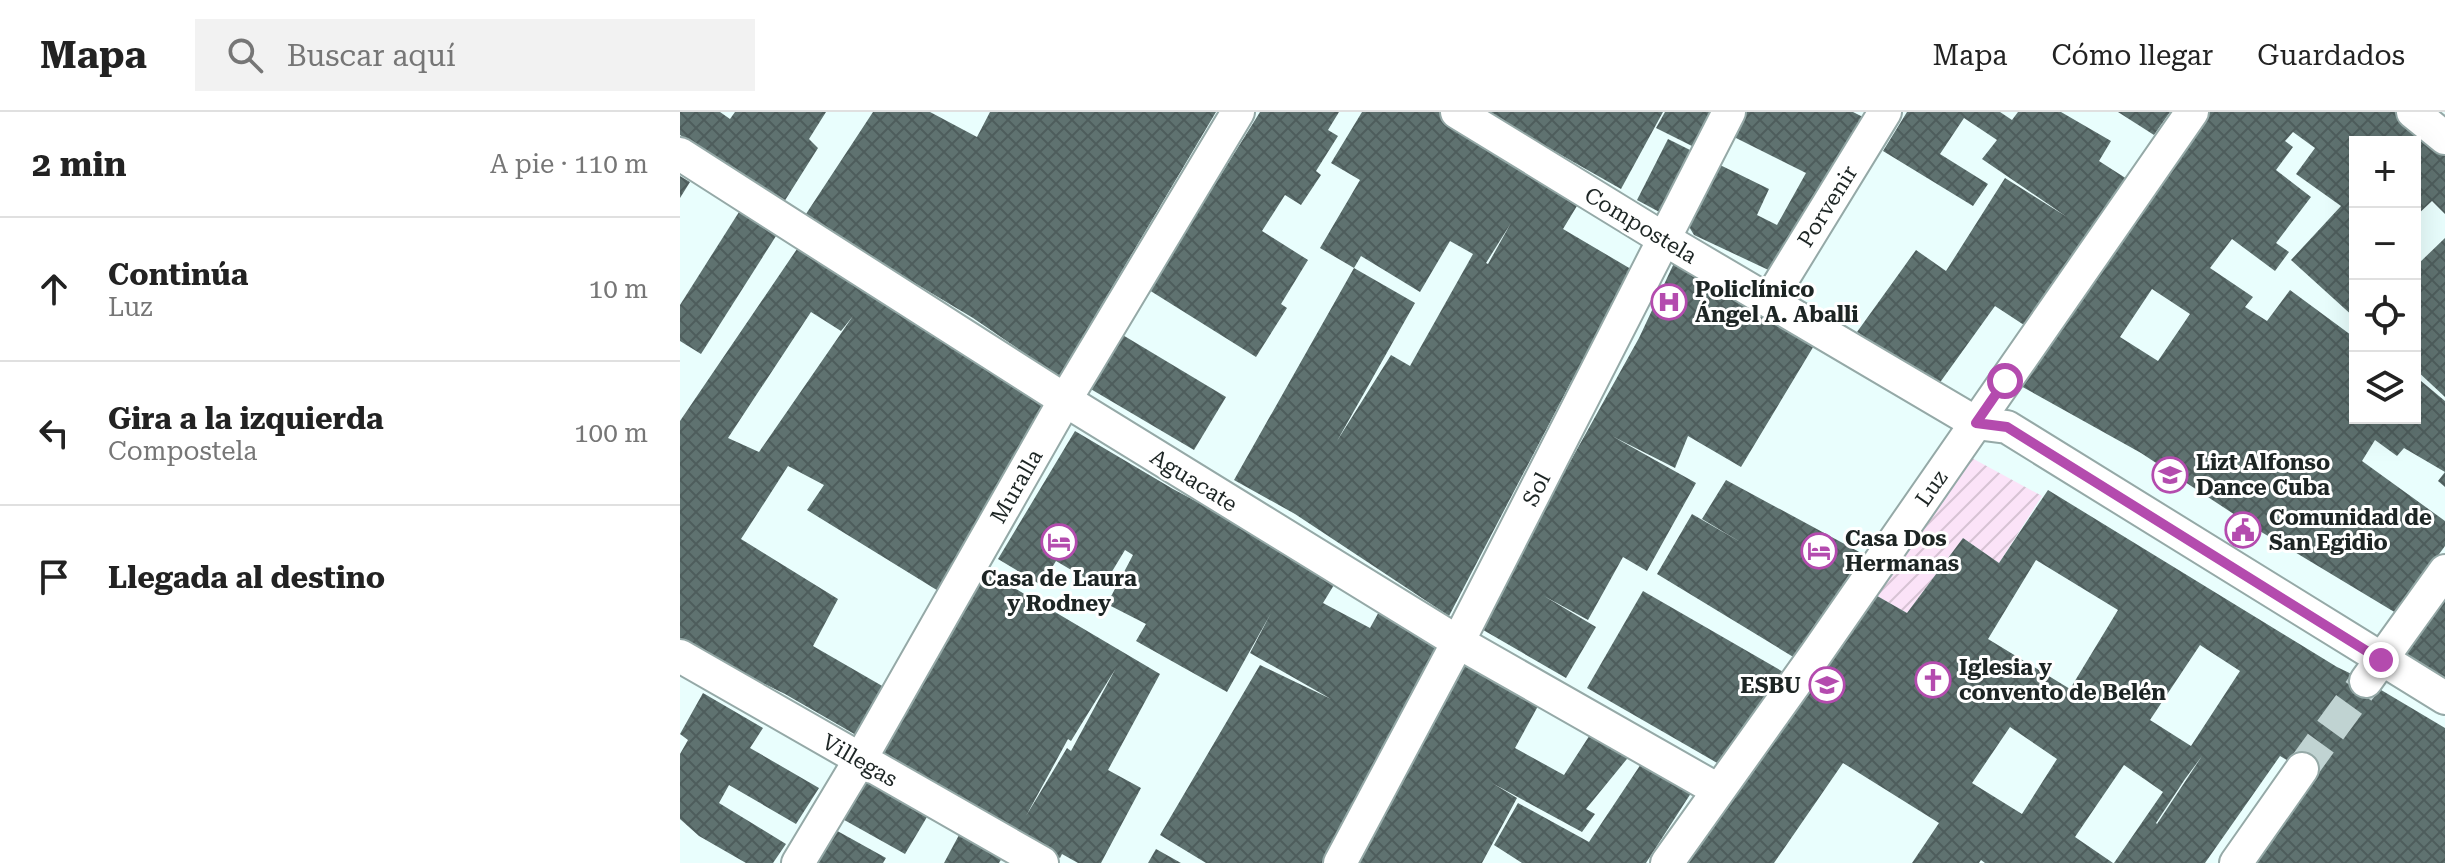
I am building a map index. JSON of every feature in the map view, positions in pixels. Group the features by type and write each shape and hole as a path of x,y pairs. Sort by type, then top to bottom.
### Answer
{"street":[{"name":"Muralla","path":"798,863 1065,400 1238,112"},
{"name":"Compostela","path":"1457,112 1664,239 1976,423 2007,427 2373,670 2445,698"},
{"name":"Sol","path":"1340,863 1458,642 1729,112"},
{"name":"Porvenir","path":"1769,301 1885,112"},
{"name":"Luz","path":"1667,863 2192,112"},
{"path":"2413,112 2445,138"},
{"name":"Aguacate","path":"680,154 1065,400 1458,642 1718,790"},
{"path":"2373,670 2445,571"},
{"name":"Villegas","path":"680,656 1042,863"},
{"path":"2236,863 2302,769"}],"shaded area":[{"path":"1970,457 2042,496 1999,563 1963,538 1907,613 1872,593"}],"building":[{"path":"680,112 720,112 730,119 735,112 826,112 809,139 818,148 784,202 680,135"},
{"path":"873,112 930,112 977,137 990,112 1216,112 1059,377 973,318 804,217"},
{"path":"1260,112 1339,112 1328,130 1338,136 1316,171 1321,175 1301,205 1285,195 1262,231 1308,260 1281,304 1287,308 1256,357 1149,290"},
{"path":"1362,112 1439,112 1583,196 1563,229 1636,272 1571,382 1449,616 1295,514 1234,480 1354,268 1320,248 1360,180 1331,163","holes":["1511,223 1488,264 1486,263","1450,241 1473,254 1410,366 1391,355 1337,441 1415,303 1354,268 1361,256 1420,292"]},
{"path":"1485,112 1663,112 1621,189"},
{"path":"1665,112 1714,112 1696,148 1656,128"},
{"path":"1745,112 1853,112 1865,118 1777,274 1694,235 1688,225 1718,164 1769,189 1757,215 1777,225 1806,173 1732,136"},
{"path":"1907,112 2000,112 2012,120 2018,112 2061,112 2111,141 2099,161 2127,179 2024,325 1995,306 1936,388 1857,332 1916,250 1946,271 2005,178 2067,217 1982,159 1997,140 1964,118 1940,154 1988,184 1973,206 1883,151"},
{"path":"2118,112 2170,112 2154,135"},
{"path":"2209,112 2400,112 2445,152 2445,214 2432,201 2421,211 2421,136 2349,136 2349,313 2291,260 2341,206 2296,174 2315,148 2293,132 2285,141 2293,147 2276,170 2311,197 2276,243 2289,252 2275,271 2232,239 2210,268 2253,297 2245,307 2267,321 2290,290 2349,334 2349,424 2421,424 2421,381 2445,401 2445,472 2404,448 2397,456 2375,440 2362,461 2445,521 2445,546 2396,613 2258,530 2141,453 2019,385 2135,211","holes":["2152,289 2190,314 2158,361 2120,337"]},
{"path":"1668,139 1694,152 1663,214 1637,200"},
{"path":"680,176 690,182 680,198"},
{"path":"739,212 776,236 701,354 680,341 680,305"},
{"path":"2445,238 2445,397 2421,375 2421,261"},
{"path":"797,249 1044,405 996,486 940,592 807,510 824,485 788,466 741,539 838,599 813,646 884,687 856,735 785,694 680,643 680,421","holes":["811,312 841,331 853,316 759,452 728,438"]},
{"path":"1675,261 1818,339 1741,467 1688,436 1675,468 1612,436 1696,483 1647,571 1623,557 1588,620 1544,596 1596,627 1566,678 1478,627 1639,338"},
{"path":"1121,334 1226,397 1194,450 1089,388"},
{"path":"1075,431 1337,580 1323,603 1370,628 1381,608 1444,642 1322,863 1206,863 1160,835 1260,665 1331,699 1250,653 1271,613 1227,692 1136,641 1146,624 1107,604 1133,555 1125,550 1102,588 1056,561 1041,585 998,559"},
{"path":"2445,472 2445,487 2438,481"},
{"path":"1726,480 1863,554 1795,658 1657,574 1692,514 1742,543 1702,519"},
{"name":"Iglesia y convento de Belén","path":"2048,490 2337,667 2445,728 2445,863 2256,863 2314,776 2280,756 2205,863 2114,863 2163,792 2124,765 2075,837 2113,863 1985,863 1981,860 1979,863 1912,863 1939,823 1843,763 1774,863 1686,863 1872,593 1907,613 1963,538 1999,563","holes":["2036,560 2118,610 2070,689 1988,639","2200,645 2240,671 2191,746 2150,720","2010,727 2057,759 2022,814 1972,783","2202,756 2157,824 2156,823"]},
{"path":"987,572 1160,674 1108,770 1141,788 1101,863 1078,863 1062,854 1060,858 881,755","holes":["1116,668 1071,751 1067,748 1026,816 1068,739 1071,741"]},
{"path":"1643,591 1785,673 1719,764 1587,688"},
{"path":"2445,595 2445,683 2402,655"},
{"path":"1466,656 1543,697 1515,748 1564,775 1595,727 1631,754 1586,809 1595,814 1582,832 1492,783 1517,798 1482,863 1353,863"},
{"path":"703,693 763,728 750,748 819,788 796,824 729,785 719,803 786,844 773,863 746,863 699,836 680,819 680,754 688,740 680,734"},
{"path":"1645,758 1693,790 1646,863 1522,863 1494,845 1518,803 1589,842"},
{"path":"861,779 927,817 905,854 839,817"},
{"path":"832,828 886,858 883,863 812,863"},
{"path":"959,835 1002,858 999,863 944,863"},
{"path":"1156,849 1181,863 1148,863"}],"tunnel":[{"path":"2302,769 2366,681"}],"place":[{"name":"Policlínico Ángel A. Aballi","path":"1669,302"},
{"name":"Lizt Alfonso Dance Cuba","path":"2170,475"},
{"name":"Comunidad de San Egidio","path":"2243,530"},
{"name":"Casa de Laura y Rodney","path":"1059,542"},
{"name":"Casa Dos Hermanas","path":"1819,551"},
{"name":"Iglesia y convento de Belén","path":"1933,680"},
{"name":"ESBU","path":"1827,685"}],"route":[{"path":"2005,381 1976,423 2007,427 2381,660"}]}
